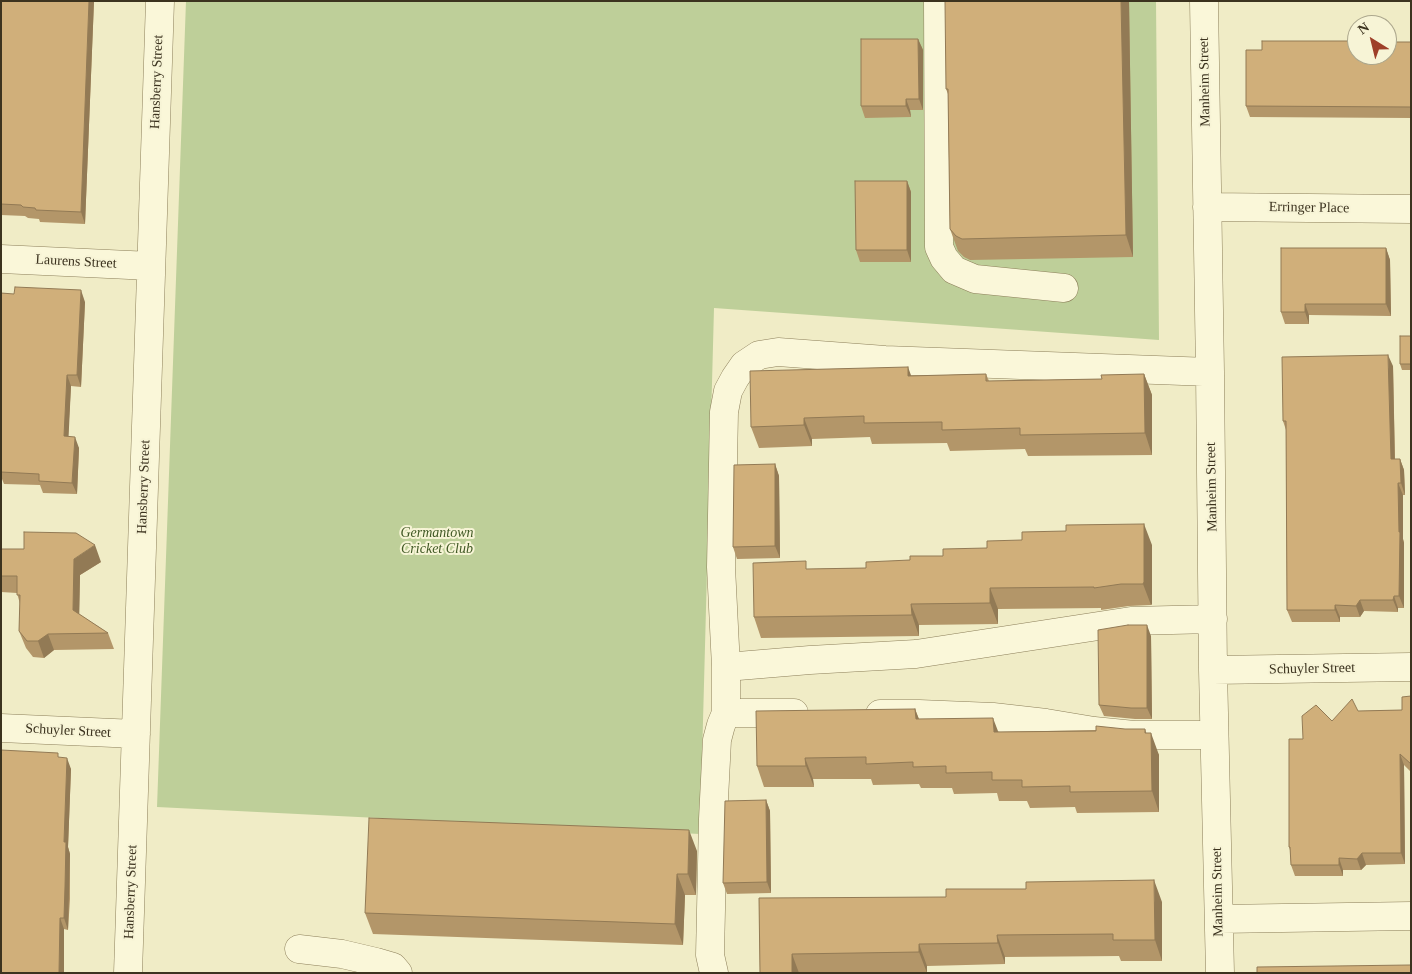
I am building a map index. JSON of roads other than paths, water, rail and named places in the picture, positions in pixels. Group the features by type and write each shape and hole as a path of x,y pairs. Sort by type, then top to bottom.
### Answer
{"street":[{"name":"Hansberry Street","path":"128,973 160,1"},
{"path":"938,1 939,247 944,258 954,270 975,279 1064,288"},
{"name":"Manheim Street","path":"1204,1 1214,735 1220,973"},
{"name":"Erringer Place","path":"1207,207 1411,209"},
{"name":"Laurens Street","path":"1,259 151,266"},
{"path":"714,973 710,955 713,819 717,740 726,713 726,667 721,567 724,412 728,391 744,365 760,355 778,352 885,360 1210,372"},
{"path":"726,667 916,654 1131,621 1213,620"},
{"name":"Schuyler Street","path":"1213,670 1411,667"},
{"path":"726,713 822,714"},
{"path":"851,714 992,717 1134,735 1214,735"},
{"name":"Schuyler Street","path":"1,728 136,734"},
{"path":"1219,919 1411,916"},
{"path":"299,949 342,954 376,962 393,968 398,973"}],"park label":[{"name":"Germantown Cricket Club","path":"437,542"}]}
